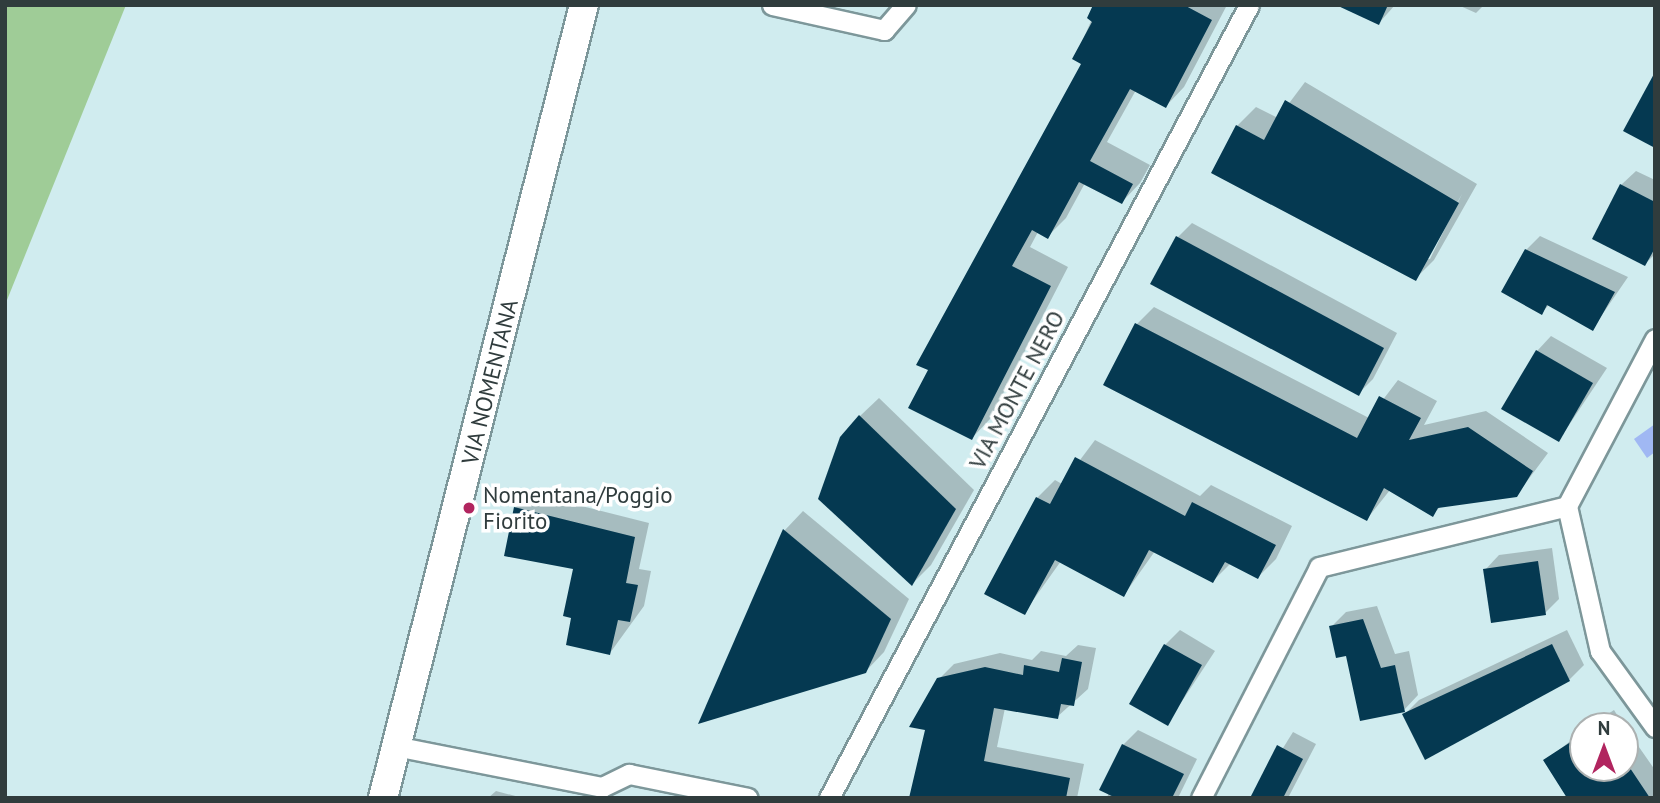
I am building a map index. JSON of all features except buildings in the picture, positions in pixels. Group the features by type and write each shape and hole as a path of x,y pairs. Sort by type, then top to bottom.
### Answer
{"street":[{"name":"VIA NOMENTANA","path":"383,798 400,747 584,5"},
{"path":"772,5 884,30 906,5"},
{"name":"VIA MONTE NERO","path":"829,798 1249,5"},
{"path":"1655,339 1567,506 1600,651 1655,727"},
{"path":"1201,798 1319,567 1567,506"},
{"path":"400,747 602,788 629,774 748,798"}],"green space":[{"path":"5,5 126,5 5,305"}],"water":[{"path":"1655,424 1655,452 1647,458 1634,439"}],"place":[{"name":"Nomentana/Poggio Fiorito","path":"469,508"}]}
